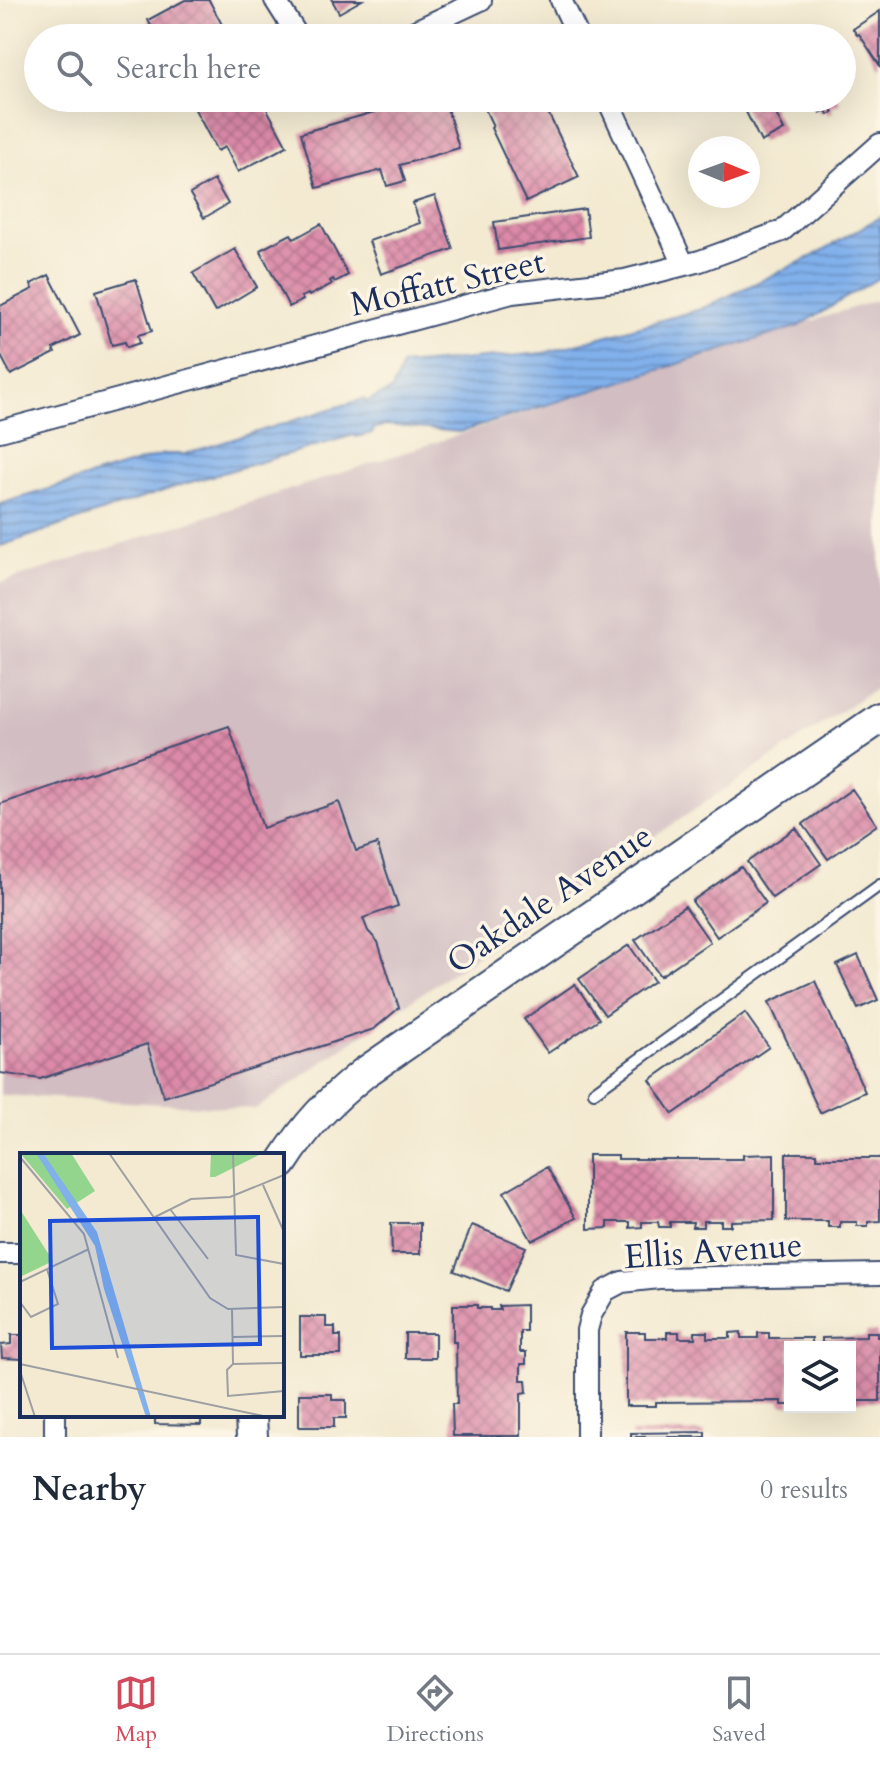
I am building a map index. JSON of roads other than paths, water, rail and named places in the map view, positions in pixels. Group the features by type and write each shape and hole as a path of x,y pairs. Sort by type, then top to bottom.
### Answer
{"street":[{"path":"275,0 290,24"},
{"path":"430,24 481,0"},
{"path":"561,0 572,24"},
{"path":"613,112 684,265"},
{"name":"Moffatt Street","path":"0,431 512,293 625,280 684,265 782,231 880,144"},
{"name":"Oakdale Avenue","path":"284,1160 329,1101 375,1065 880,718"},
{"name":"Ellis Avenue","path":"587,1437 587,1330 591,1315 605,1291 622,1282 659,1278 880,1274"},
{"path":"251,1417 252,1437"}],"lane":[{"path":"594,1092 880,885"}],"water":[{"path":"880,217 880,277 799,326 460,432 386,425 373,429 373,433 354,435 184,484 0,546 0,504 164,454 185,454 364,399 366,402 392,390 402,365 544,353 701,309 811,257"}]}
